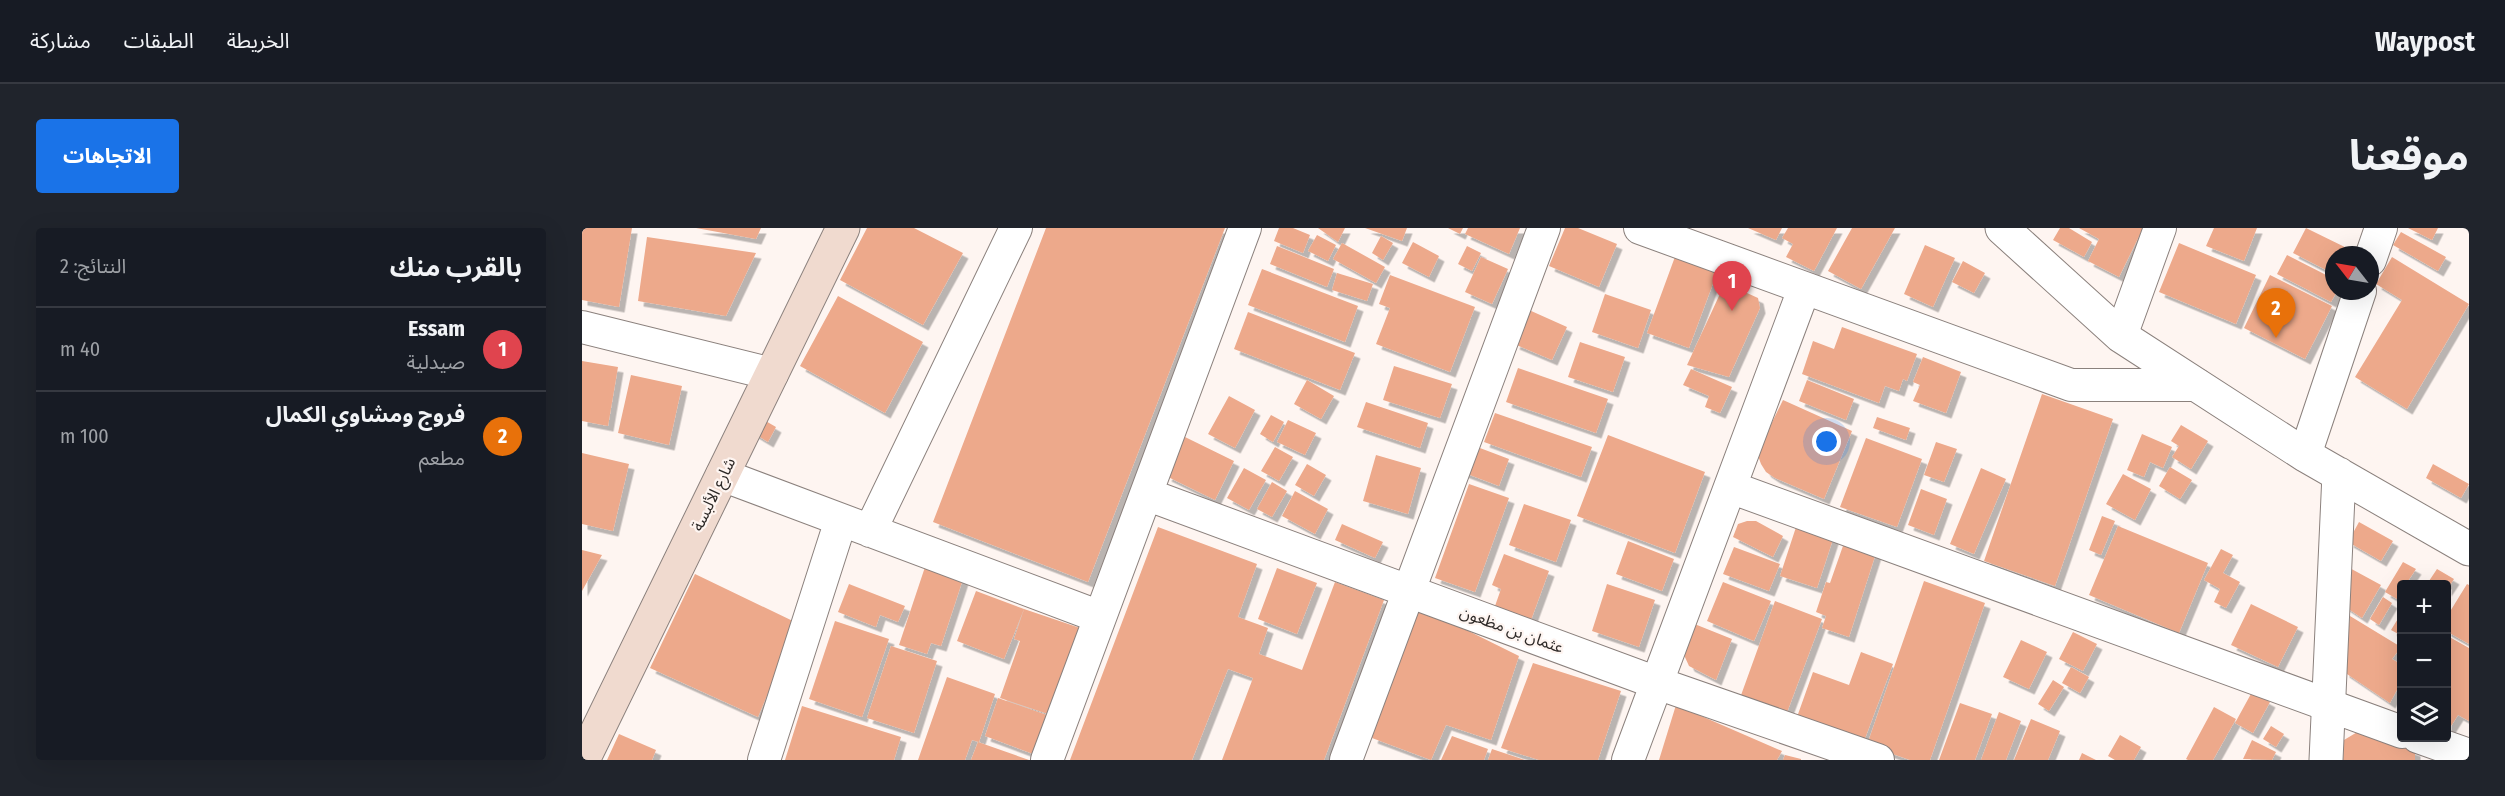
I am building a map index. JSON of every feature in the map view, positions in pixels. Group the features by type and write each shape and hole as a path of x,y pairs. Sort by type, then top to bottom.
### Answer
{"main road":[{"name":"شارع الألبسة","path":"585,750 843,228"}],"street":[{"path":"764,760 855,525 1016,228"},
{"path":"1047,760 1245,228"},
{"path":"1346,760 1544,228"},
{"path":"1640,228 2071,385 2197,386"},
{"path":"2002,228 2121,336 2305,455 2469,549"},
{"path":"2121,336 2160,228"},
{"path":"2375,246 2381,228"},
{"path":"1628,760 1804,289"},
{"path":"2305,455 2357,300"},
{"path":"582,327 772,374"},
{"path":"2326,760 2338,474"},
{"path":"722,475 1100,617"},
{"path":"1730,487 2397,730"},
{"name":"عثمان بن مظعون","path":"1146,494 1657,683 1878,760"},
{"path":"2430,742 2469,755"}],"building":[{"path":"582,228 632,228 619,307 582,300"},
{"path":"696,228 761,228 756,239"},
{"path":"867,228 914,228 963,253 923,325 840,280"},
{"path":"1046,228 1225,228 1088,582 933,522"},
{"path":"1279,228 1293,228 1310,235 1303,253 1274,241"},
{"path":"1318,228 1345,228 1338,242"},
{"path":"1365,228 1407,228 1402,241"},
{"path":"1448,228 1463,228 1460,234"},
{"path":"1468,228 1520,228 1509,254 1465,234"},
{"path":"1565,228 1578,228 1617,244 1599,287 1549,266"},
{"path":"1748,228 1782,228 1776,240"},
{"path":"1788,228 1837,228 1814,271 1786,257 1793,244 1782,238"},
{"path":"1852,228 1895,228 1861,289 1828,271"},
{"path":"2060,228 2069,228 2092,242 2084,257 2053,240"},
{"path":"2079,228 2143,228 2119,277 2088,261 2099,239"},
{"path":"2214,228 2257,228 2244,261 2206,246"},
{"path":"2306,228 2343,246 2325,246 2325,269 2293,253"},
{"path":"2408,228 2438,228 2432,240"},
{"path":"2401,232 2446,257 2438,271 2393,245"},
{"path":"1317,235 1336,245 1328,261 1308,251"},
{"path":"1381,236 1393,243 1383,260 1372,253"},
{"path":"647,237 756,253 726,316 638,301"},
{"path":"1413,242 1439,256 1429,277 1402,263"},
{"path":"1342,243 1385,267 1376,283 1333,259"},
{"path":"2179,243 2256,275 2236,324 2159,292"},
{"path":"1925,245 1955,258 1933,307 1904,294"},
{"path":"1277,246 1334,269 1327,287 1270,264"},
{"path":"1467,246 1481,253 1472,271 1458,264"},
{"path":"1676,254 1718,270 1689,348 1647,333"},
{"path":"2287,255 2325,274 2325,299 2277,274"},
{"path":"1481,257 1508,269 1492,304 1465,292"},
{"path":"2392,257 2469,304 2407,409 2355,377 2402,300 2379,286 2379,279"},
{"path":"1963,261 1985,273 1974,293 1952,282"},
{"path":"1262,269 1358,306 1345,342 1248,305"},
{"path":"1337,273 1373,284 1367,301 1332,290"},
{"path":"1390,275 1475,307 1450,372 1376,344 1390,308 1379,304"},
{"path":"2270,275 2332,306 2305,359 2244,328"},
{"path":"1725,283 1758,298 1760,308 1729,377 1687,365"},
{"path":"1605,294 1651,310 1638,348 1592,332"},
{"path":"838,296 923,342 885,413 800,366"},
{"path":"1529,310 1567,327 1552,360 1514,344"},
{"path":"1248,312 1355,353 1340,390 1234,349"},
{"path":"1842,327 1917,354 1907,381 1903,379 1899,391 1885,386 1879,403 1802,374 1813,341 1834,349"},
{"path":"1580,342 1625,357 1613,392 1568,377"},
{"path":"1923,357 1961,372 1946,413 1913,401 1920,385 1913,382"},
{"path":"582,361 618,367 608,426 582,421"},
{"path":"1394,366 1452,384 1440,418 1383,400"},
{"path":"1518,368 1608,399 1596,433 1506,402"},
{"path":"1691,369 1732,387 1720,413 1705,407 1709,396 1683,385"},
{"path":"631,375 682,386 669,445 618,433"},
{"path":"1307,380 1334,396 1321,419 1294,404"},
{"path":"1807,380 1854,399 1846,420 1799,401"},
{"path":"2042,394 2113,419 2055,586 1984,561"},
{"path":"1229,396 1255,410 1235,448 1208,434"},
{"path":"1783,400 1852,431 1824,499 1775,478 1766,472 1761,464 1757,453"},
{"path":"1366,402 1428,423 1420,448 1357,427"},
{"path":"1495,413 1592,447 1581,477 1484,442"},
{"path":"1271,415 1284,422 1273,442 1260,434"},
{"path":"757,416 776,427 768,442 748,430"},
{"path":"1877,417 1910,428 1906,440 1873,428"},
{"path":"1288,420 1316,433 1305,455 1277,442"},
{"path":"2181,425 2208,441 2191,469 2172,457 2179,446 2171,441"},
{"path":"2142,434 2172,447 2163,468 2150,462 2144,477 2127,470"},
{"path":"1608,435 1705,472 1675,553 1577,516"},
{"path":"1185,437 1234,461 1215,500 1166,476"},
{"path":"1866,438 1922,459 1897,527 1840,507"},
{"path":"1936,442 1957,449 1944,482 1924,475"},
{"path":"1472,445 1509,459 1499,486 1462,472"},
{"path":"1275,447 1293,457 1279,481 1261,471"},
{"path":"582,453 629,464 613,531 582,524"},
{"path":"1376,455 1421,468 1408,514 1363,501"},
{"path":"1307,464 1326,475 1314,496 1295,485"},
{"path":"2433,464 2469,484 2461,498 2426,478"},
{"path":"2170,467 2192,480 2180,499 2159,486"},
{"path":"1244,468 1266,480 1249,510 1227,498"},
{"path":"1981,468 2006,479 1974,554 1950,544"},
{"path":"2123,474 2151,489 2135,520 2106,504"},
{"path":"1272,482 1287,491 1272,517 1257,509"},
{"path":"1469,484 1509,498 1475,592 1435,578"},
{"path":"1921,489 1947,499 1934,535 1908,525"},
{"path":"1295,491 1328,509 1315,534 1282,516"},
{"path":"1524,504 1571,520 1556,562 1509,545"},
{"path":"2102,516 2115,521 2101,555 2089,550"},
{"path":"1756,521 1783,536 1773,557 1733,537 1738,524"},
{"path":"1798,521 1835,533 1817,588 1780,576"},
{"path":"2359,522 2393,541 2381,561 2348,542"},
{"path":"1342,524 1383,542 1375,558 1335,540"},
{"path":"2118,526 2208,563 2179,633 2089,595"},
{"path":"1158,527 1257,564 1238,617 1268,628 1259,654 1302,670 1335,582 1384,600 1324,760 1222,760 1253,678 1228,669 1192,760 1070,760"},
{"path":"1628,541 1674,559 1662,591 1616,574"},
{"path":"1844,543 1876,553 1849,637 1822,628 1826,616 1816,612 1826,582 1830,583"},
{"path":"1734,547 1780,564 1769,591 1723,574"},
{"path":"2221,549 2233,555 2223,573 2240,582 2226,608 2214,602 2220,589 2204,580"},
{"path":"582,550 602,555 582,591"},
{"path":"1504,554 1549,571 1531,620 1495,606 1501,589 1492,585"},
{"path":"927,561 965,573 941,646 931,643 927,654 899,645"},
{"path":"2403,562 2416,569 2409,580 2397,580 2397,599 2385,592"},
{"path":"2346,566 2381,585 2362,618 2344,606"},
{"path":"1277,568 1317,583 1297,634 1258,619"},
{"path":"2437,569 2454,579 2451,584 2451,580 2430,580"},
{"path":"695,574 797,623 758,717 650,668"},
{"path":"1924,581 1985,603 1930,760 1910,760 1867,745"},
{"path":"1723,582 1771,601 1754,641 1707,621"},
{"path":"849,584 905,606 898,622 880,615 876,627 838,612"},
{"path":"1607,584 1655,600 1639,647 1592,631"},
{"path":"2467,584 2469,585 2469,644 2451,634 2451,610"},
{"path":"976,591 1024,609 1004,659 957,641"},
{"path":"2383,597 2392,603 2379,625 2370,619"},
{"path":"1775,601 1822,619 1786,715 1740,698"},
{"path":"1414,604 1519,656 1491,740 1446,725 1431,760 1372,738"},
{"path":"2251,604 2298,627 2278,667 2231,645"},
{"path":"1024,609 1086,630 1057,717 1000,698 1020,641 1014,639"},
{"path":"2350,616 2397,645 2397,652 2392,659 2397,662 2397,690 2390,703 2344,672"},
{"path":"2397,620 2397,633 2391,630"},
{"path":"835,621 889,639 862,717 809,699"},
{"path":"1692,623 1732,639 1716,680 1689,666 1684,655 1685,642"},
{"path":"2073,632 2097,644 2083,671 2059,659"},
{"path":"2451,638 2469,648 2469,721 2458,715 2451,726"},
{"path":"2021,640 2047,652 2029,689 2003,677"},
{"path":"891,646 937,661 914,733 867,718"},
{"path":"1861,652 1893,664 1864,741 1797,717 1813,672 1849,685"},
{"path":"1533,663 1621,691 1598,760 1539,760 1501,748"},
{"path":"2071,667 2089,677 2080,693 2062,683"},
{"path":"947,677 995,694 979,742 972,740 965,760 918,760"},
{"path":"2053,680 2064,687 2049,711 2038,704"},
{"path":"2252,692 2270,702 2253,733 2235,723"},
{"path":"998,698 1058,719 1044,758 985,736"},
{"path":"1960,703 1992,714 1975,760 1939,760"},
{"path":"1676,705 1782,751 1777,760 1659,760"},
{"path":"802,706 901,737 894,760 785,760"},
{"path":"2214,707 2236,719 2213,760 2186,759"},
{"path":"1999,712 2021,721 2006,760 1981,760"},
{"path":"2031,719 2060,731 2048,760 2014,760"},
{"path":"2271,726 2284,734 2276,747 2263,739"},
{"path":"2359,731 2415,751 2415,760 2343,760 2344,740"},
{"path":"619,734 656,750 652,760 607,760"},
{"path":"2120,735 2141,747 2134,760 2115,760 2108,756"},
{"path":"1452,736 1488,749 1484,760 1441,760"},
{"path":"2252,740 2276,752 2272,760 2243,759"},
{"path":"978,742 1029,760 971,760"},
{"path":"1492,749 1525,760 1488,760"},
{"path":"2082,753 2096,760 2079,760"},
{"path":"1785,755 1801,759 1801,760 1783,760"}],"place":[{"name":"Essam","path":"1732,311"},
{"name":"فروج ومشاوي الكمال","path":"2276,338"}]}
